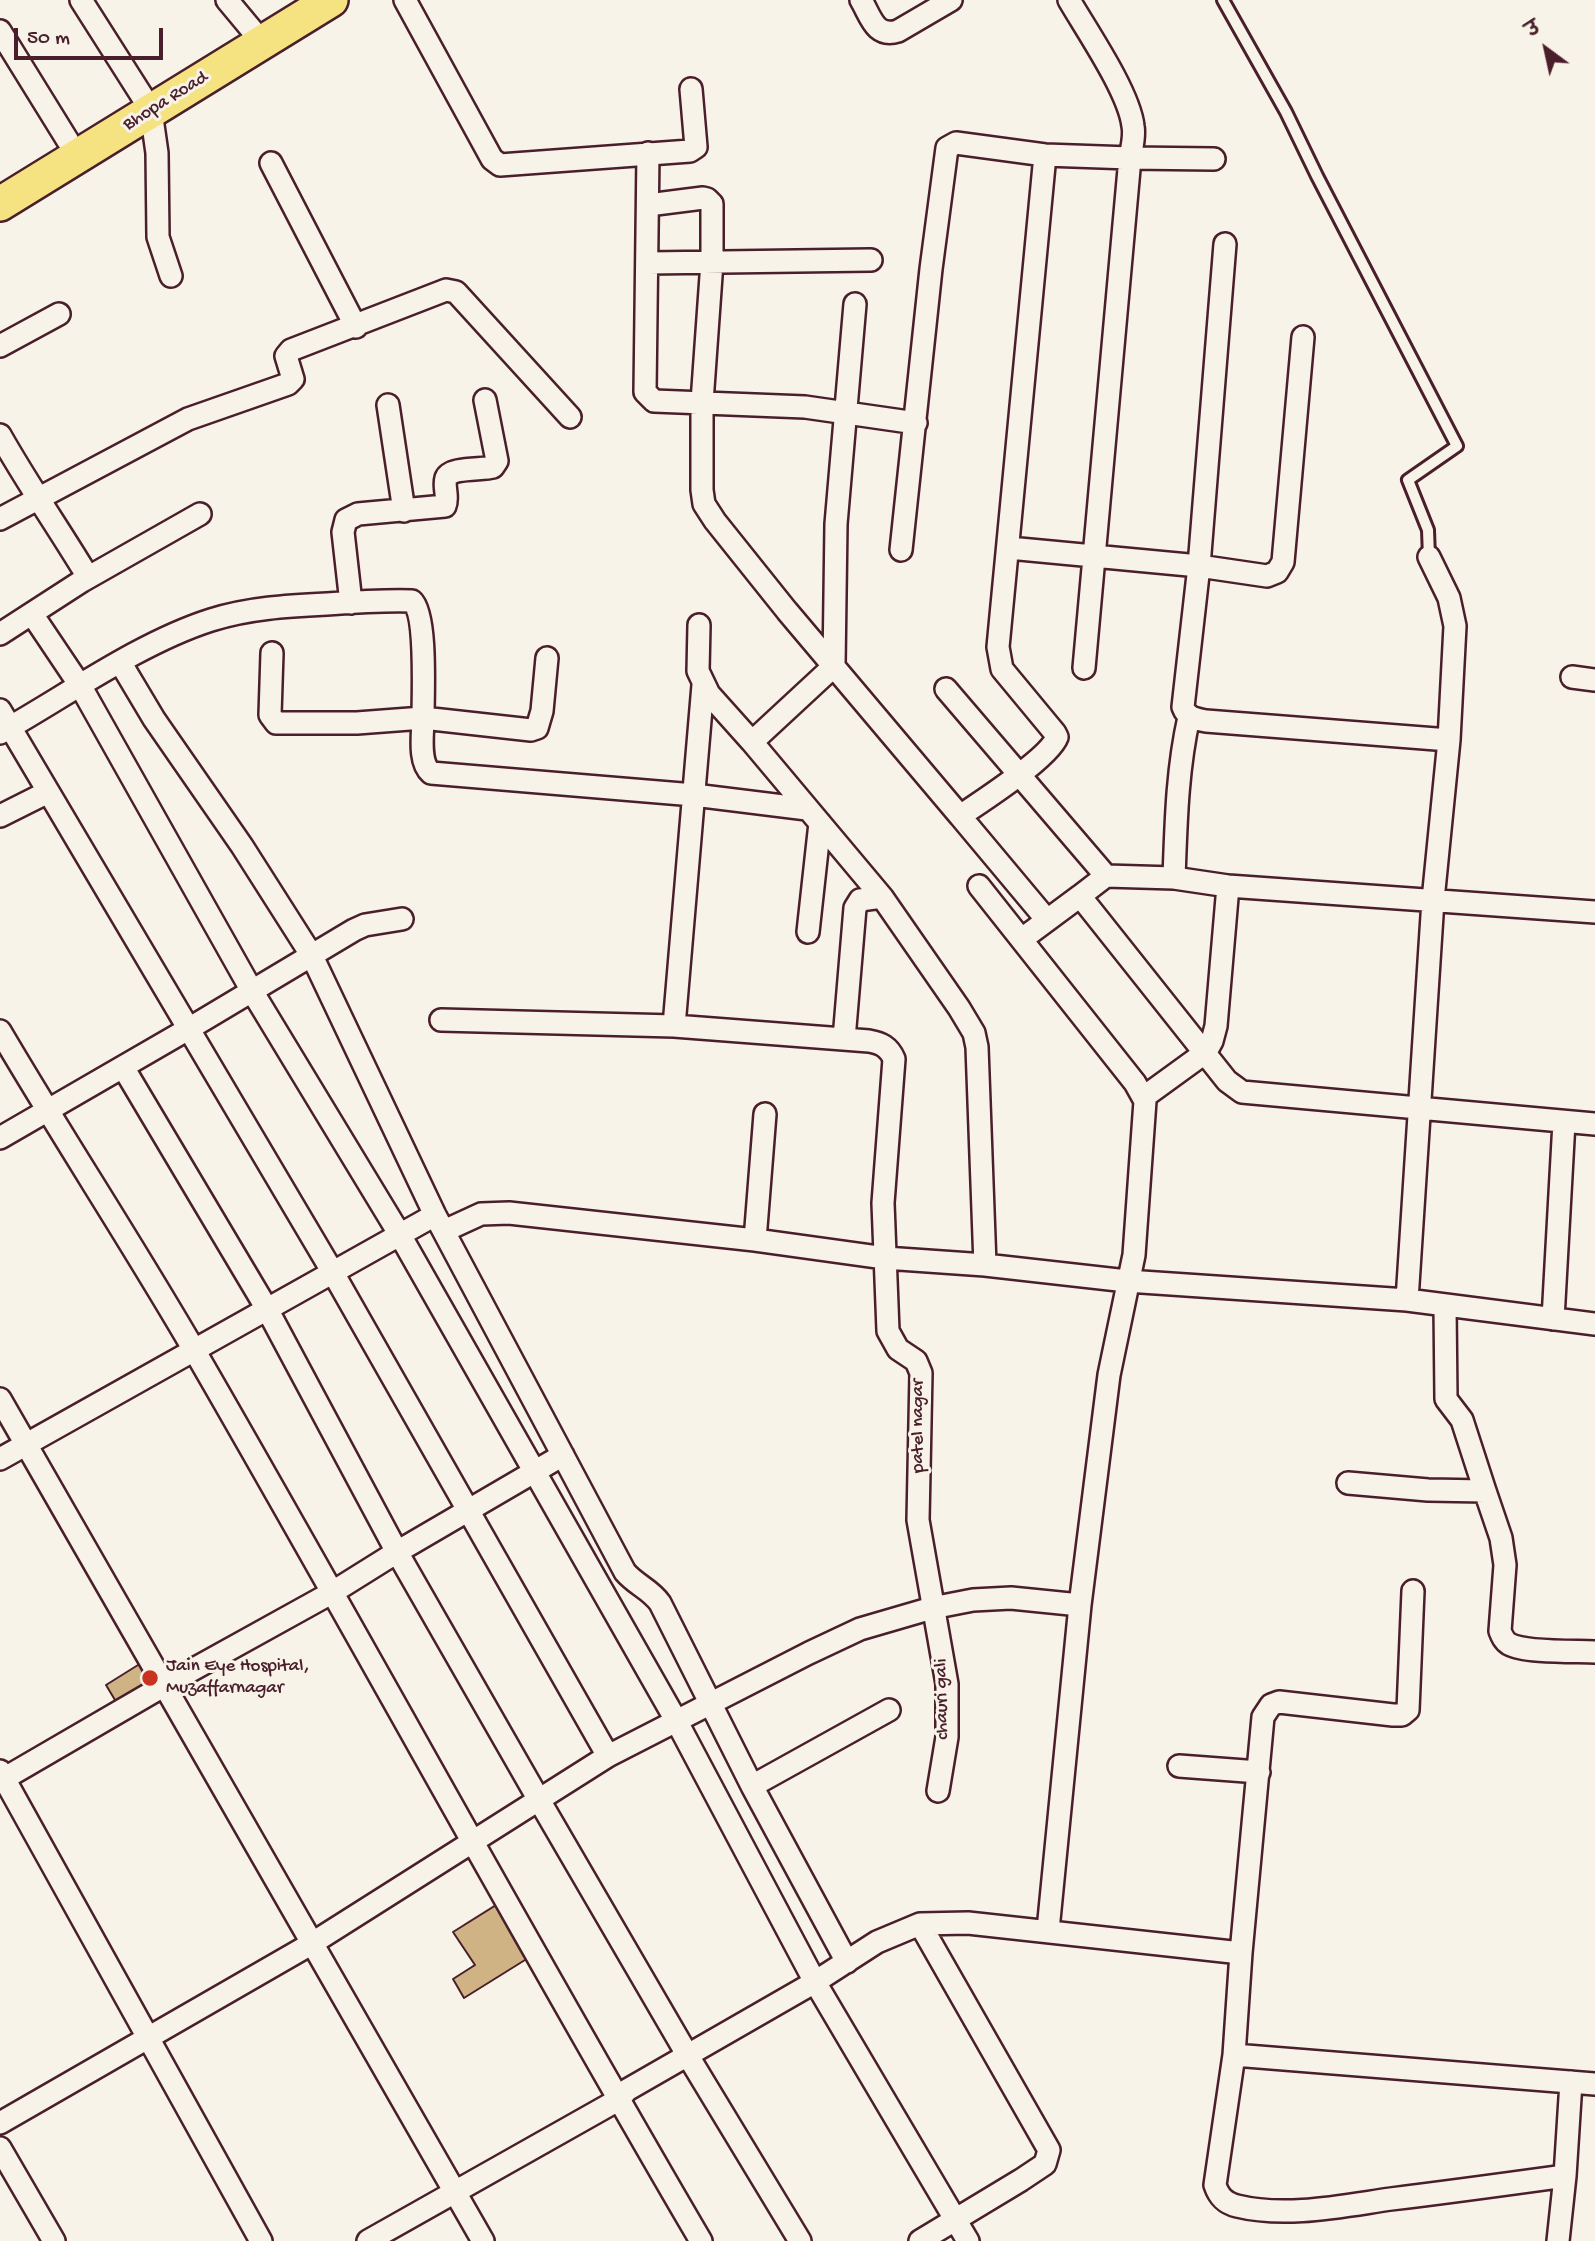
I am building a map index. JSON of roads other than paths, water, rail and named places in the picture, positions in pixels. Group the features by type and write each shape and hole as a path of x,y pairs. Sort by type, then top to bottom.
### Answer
{"main road":[{"name":"Bhopa Road","path":"256,35 297,0"},
{"name":"Bhopa Road","path":"0,204 146,104 256,35 331,0"},
{"name":"Bhopa Road","path":"0,183 68,141 146,104"}],"street":[{"path":"81,0 146,104 157,153 158,237 171,276"},
{"path":"227,0 256,35"},
{"path":"405,0 496,163 505,165 685,152 696,147 691,89"},
{"path":"861,0 878,29 884,34 898,31 951,0"},
{"path":"1069,0 1107,65 1131,114 1134,128 1084,668"},
{"path":"0,31 68,141"},
{"path":"901,550 931,269 947,148 957,143 1045,155 1214,159"},
{"path":"648,153 645,391 648,397 654,401 806,407 916,423"},
{"path":"960,817 1019,774 1052,746 1056,737 1002,669 998,647 1045,155"},
{"path":"271,163 356,327"},
{"path":"648,205 707,199 712,204 712,262 702,402 702,490 707,511 1047,920"},
{"path":"1174,878 1178,782 1189,717 1183,707 1199,566 1225,244"},
{"path":"648,263 871,260"},
{"path":"0,519 188,419 288,384 293,376 286,362 288,352 446,290 456,292 569,416"},
{"path":"752,742 834,666 836,524 855,304"},
{"path":"0,346 59,314"},
{"path":"1009,548 1274,575 1281,569 1303,337"},
{"path":"351,603 343,532 346,520 358,514 445,506 448,475 454,471 493,467 496,461 485,400"},
{"path":"388,405 404,511"},
{"path":"0,435 88,577"},
{"path":"0,634 88,577 200,514"},
{"path":"1407,1300 1433,900 1449,740 1455,626 1454,612 1429,557"},
{"path":"608,1756 332,1271 190,1028 48,792 3,723 81,687 120,662 173,635 210,620 244,611 281,606 412,601 417,606 423,649 424,761 431,774 694,795 813,816"},
{"path":"32,614 81,687 253,991 400,1235 677,1722 815,1982 968,2241"},
{"path":"699,625 698,671 703,685 882,897 974,1033 977,1047 985,1265"},
{"path":"272,653 270,715 275,723 357,723 423,718 531,730 537,728 542,711 547,658"},
{"path":"120,662 154,719 242,846 313,956 439,1223 625,1572 650,1590 660,1603 752,1786 847,1962"},
{"path":"1572,677 1595,680"},
{"path":"674,1026 703,685"},
{"path":"946,689 1106,876"},
{"path":"1189,717 1206,721 1449,740"},
{"path":"0,816 48,792"},
{"path":"808,932 813,816"},
{"path":"1022,939 1106,876 1174,878 1228,886 1595,912"},
{"path":"979,886 1135,1083 1144,1097 1146,1114 1134,1255 1109,1375 1080,1605 1048,1930"},
{"path":"1144,1097 1206,1052 1212,1041 1216,1026 1228,886"},
{"path":"1080,896 1227,1081 1242,1092 1595,1124"},
{"path":"844,1039 855,908 860,900 882,897"},
{"path":"0,1138 365,925 402,919"},
{"name":"patel nagar","path":"441,1020 674,1026 880,1043 891,1052 894,1059 883,1203 884,1258 890,1337 898,1349 916,1361 920,1373 918,1520 932,1608"},
{"path":"0,1031 195,1351 618,2100 701,2241"},
{"path":"123,1067 267,1308 397,1552 539,1800 688,2056 800,2241"},
{"path":"755,1240 765,1114"},
{"path":"1553,1319 1563,1122"},
{"path":"0,1459 400,1235 481,1214 509,1213 755,1240 884,1258 985,1265 1127,1281 1407,1300 1595,1324"},
{"path":"1445,1306 1446,1399 1464,1424 1503,1551 1505,1565 1500,1631 1502,1637 1511,1646 1527,1649 1595,1652"},
{"path":"0,1399 483,2241"},
{"path":"261,2241 2,1777 333,1592 563,1455"},
{"path":"1348,1483 1485,1492"},
{"path":"1413,1591 1408,1710 1402,1715 1393,1715 1275,1703 1267,1709 1264,1717 1234,2054 1215,2185 1220,2197 1237,2206 1275,2210 1307,2209 1565,2176"},
{"path":"0,2123 311,1944 608,1756 860,1629 932,1608 973,1600 1011,1598 1080,1605"},
{"name":"chauri gali","path":"932,1608 947,1684 947,1737 938,1791"},
{"path":"752,1786 889,1710"},
{"path":"1179,1766 1259,1772"},
{"path":"368,2241 618,2100 627,2091 815,1982 877,1942 920,1924 968,1923 1048,1930 1241,1953"},
{"path":"920,1924 1049,2150 1045,2164 920,2241"},
{"path":"1234,2054 1595,2084"},
{"path":"1558,2241 1571,2082"},
{"path":"0,2148 54,2241"}],"lane":[{"path":"1223,0 1286,112 1457,446 1408,480 1428,530 1429,557"}],"place":[{"name":"Jain Eye Hospital, Muzaffarnagar","path":"150,1678"}]}
